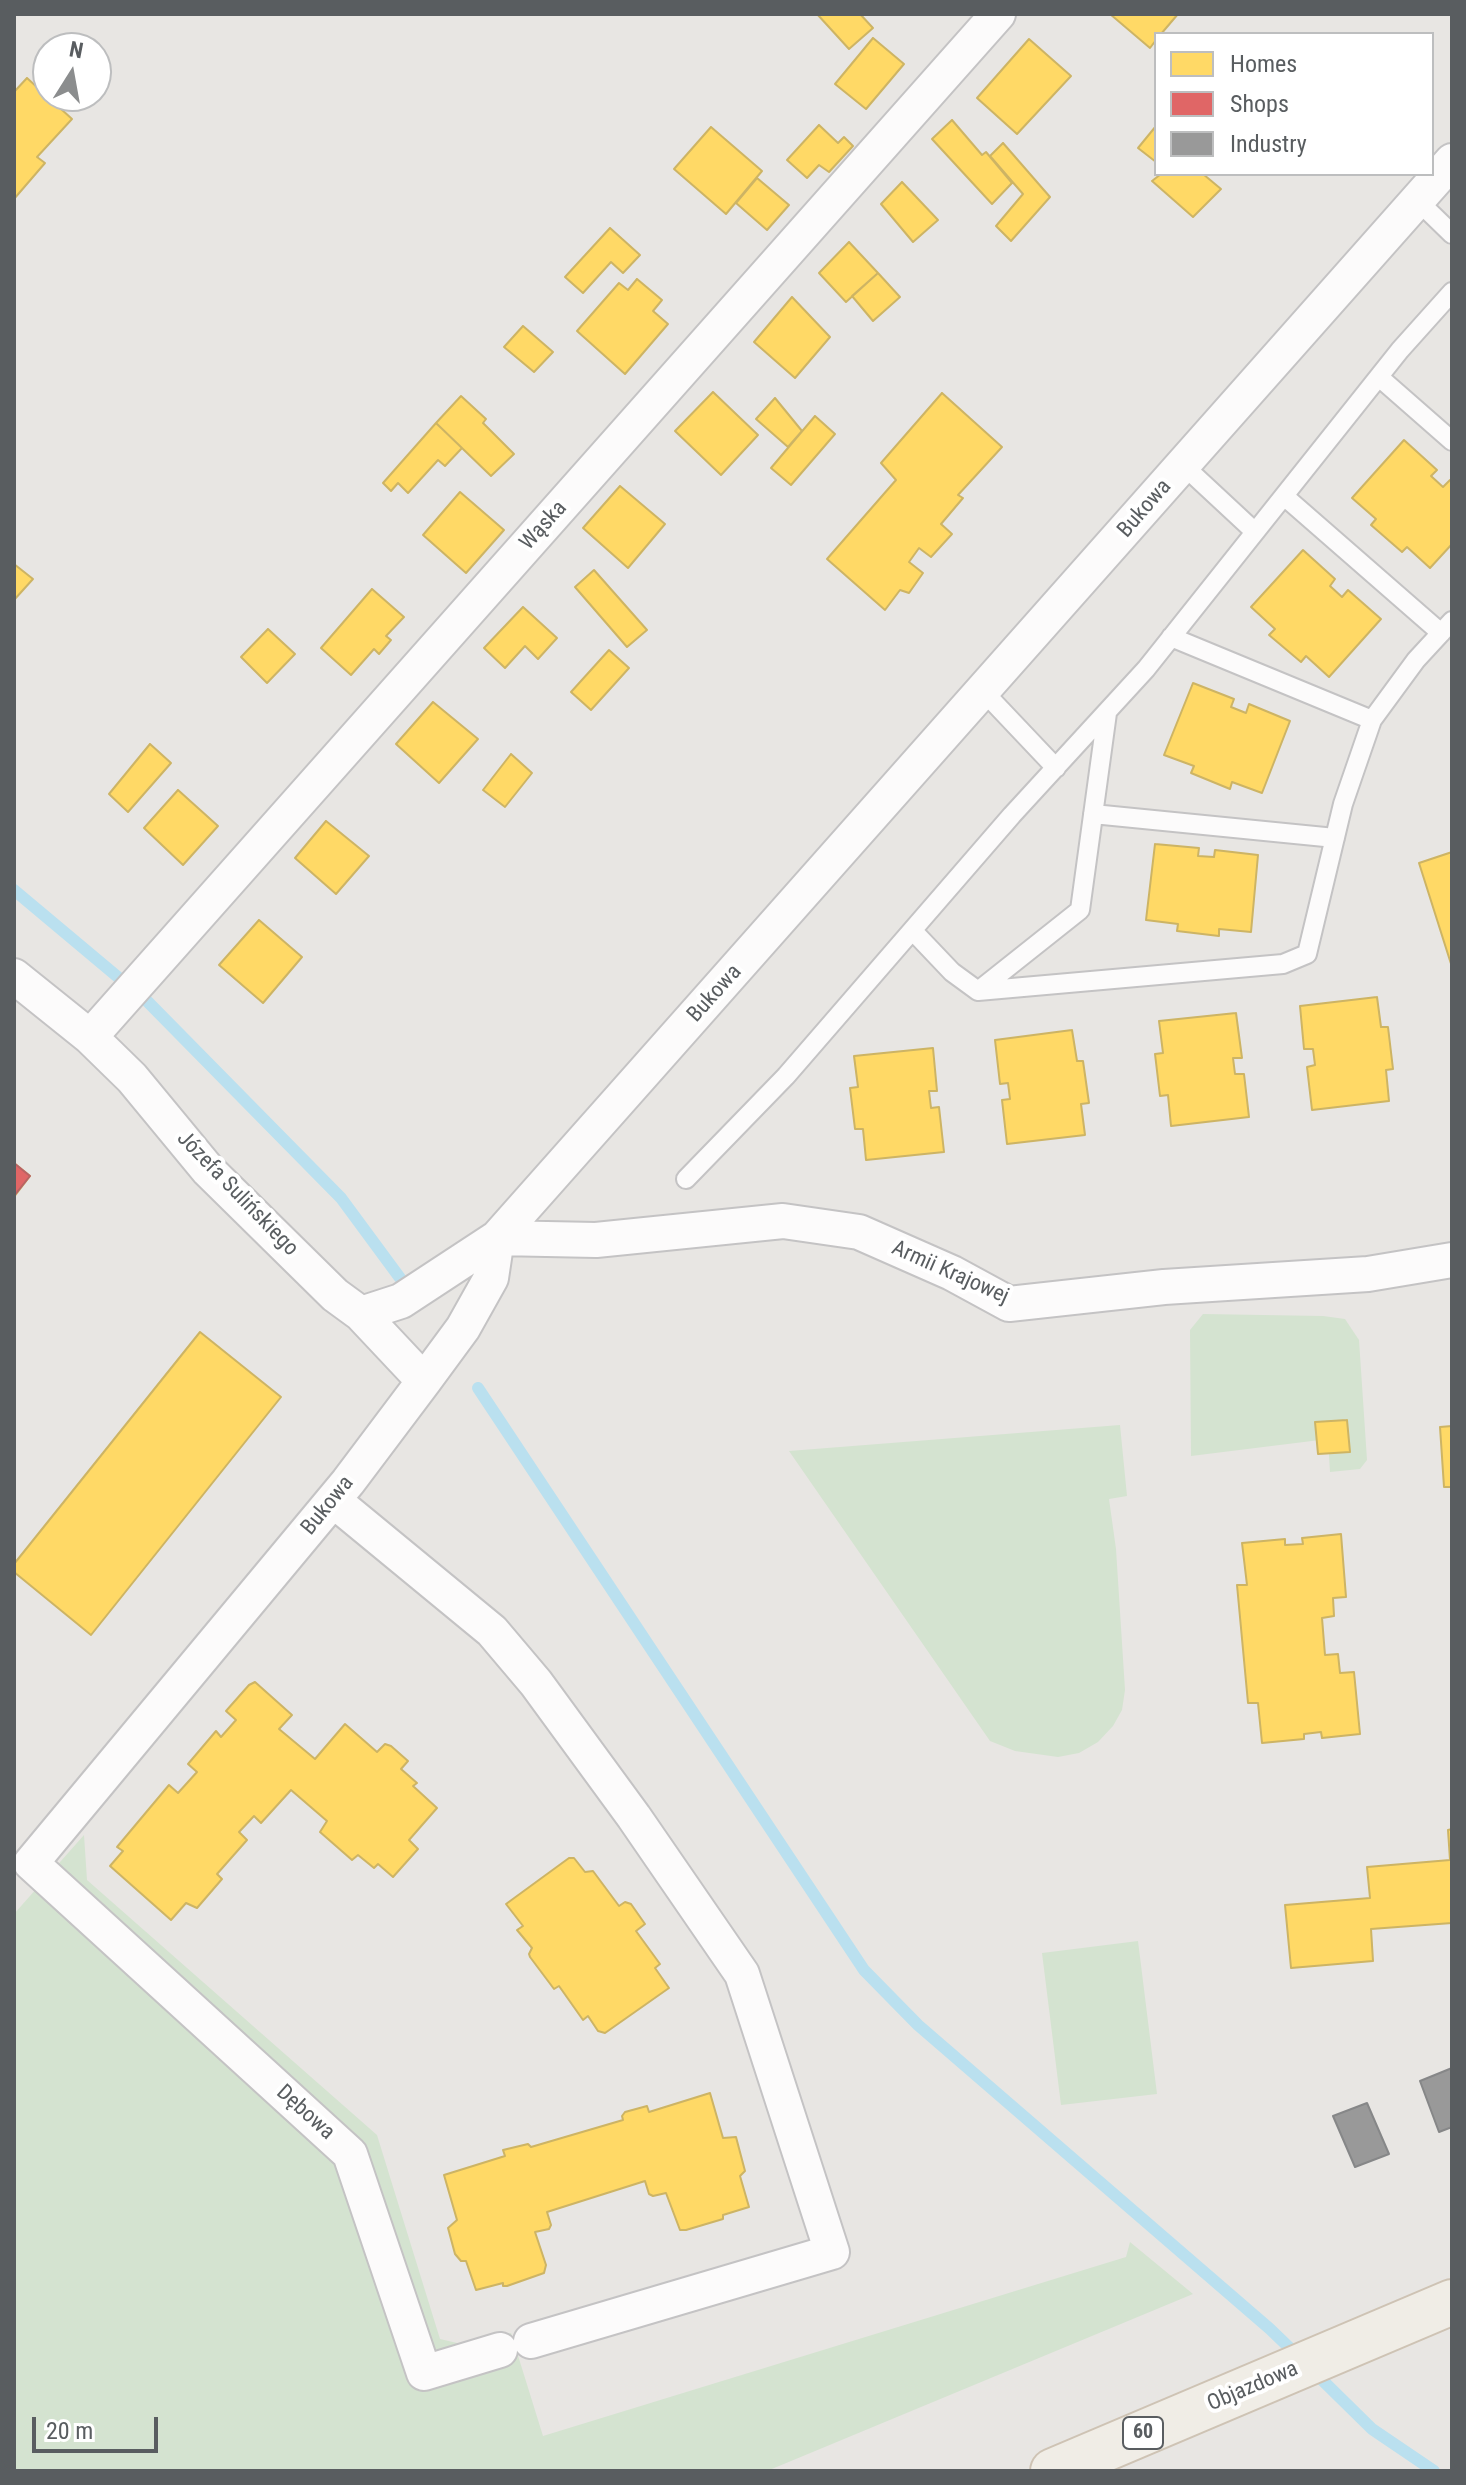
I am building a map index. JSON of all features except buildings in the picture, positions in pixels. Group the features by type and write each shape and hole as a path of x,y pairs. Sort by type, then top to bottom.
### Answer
{"main road":[{"name":"Objazdowa","path":"1053,2471 1452,2302"}],"street":[{"name":"Wąska","path":"90,1037 998,14"},
{"name":"Bukowa","path":"31,1863 333,1500 424,1381 463,1328 491,1278 497,1238 1452,161"},
{"name":"Józefa Sulińskiego","path":"14,976 90,1037 132,1078 208,1170 335,1295 361,1314 424,1381"},
{"name":"Armii Krajowej","path":"497,1238 596,1240 783,1221 859,1232 952,1273 1009,1304 1164,1287 1368,1274 1452,1260"},
{"path":"361,1314 401,1301 497,1238"},
{"name":"Dębowa","path":"31,1863 350,2154 424,2373 832,2252 742,1974 626,1806 536,1683 492,1631 333,1500"}],"lane":[{"path":"1417,200 1452,234"},
{"path":"686,1179 786,1076 1107,712 1171,637 1379,377 1452,292"},
{"path":"1379,377 1452,441"},
{"path":"1183,465 1254,531"},
{"path":"913,931 952,972 978,991 1283,964 1307,954 1343,804 1372,720 1416,660 1446,627 1284,496"},
{"path":"1171,637 1372,720"},
{"path":"984,692 1056,768"},
{"path":"978,991 1080,910 1107,712"},
{"path":"1093,814 1335,838"}],"green space":[{"path":"1203,1314 1345,1319 1359,1340 1367,1460 1360,1469 1330,1472 1328,1439 1191,1456 1190,1330"},
{"path":"1120,1425 1127,1496 1109,1499 1116,1549 1125,1690 1122,1710 1098,1742 1079,1753 1058,1757 1015,1751 990,1741 789,1451"},
{"path":"84,1835 87,1880 377,2135 440,2339 470,2346 511,2333 543,2436 1126,2257 1130,2242 1193,2294 767,2471 14,2471 14,1914"},
{"path":"1138,1941 1157,2094 1061,2105 1042,1953"}],"waterway":[{"path":"14,890 119,978"},
{"path":"147,1001 341,1198 400,1278"},
{"path":"478,1388 864,1970 918,2025 1299,2357"},
{"path":"1312,2370 1372,2429 1434,2471"}]}
